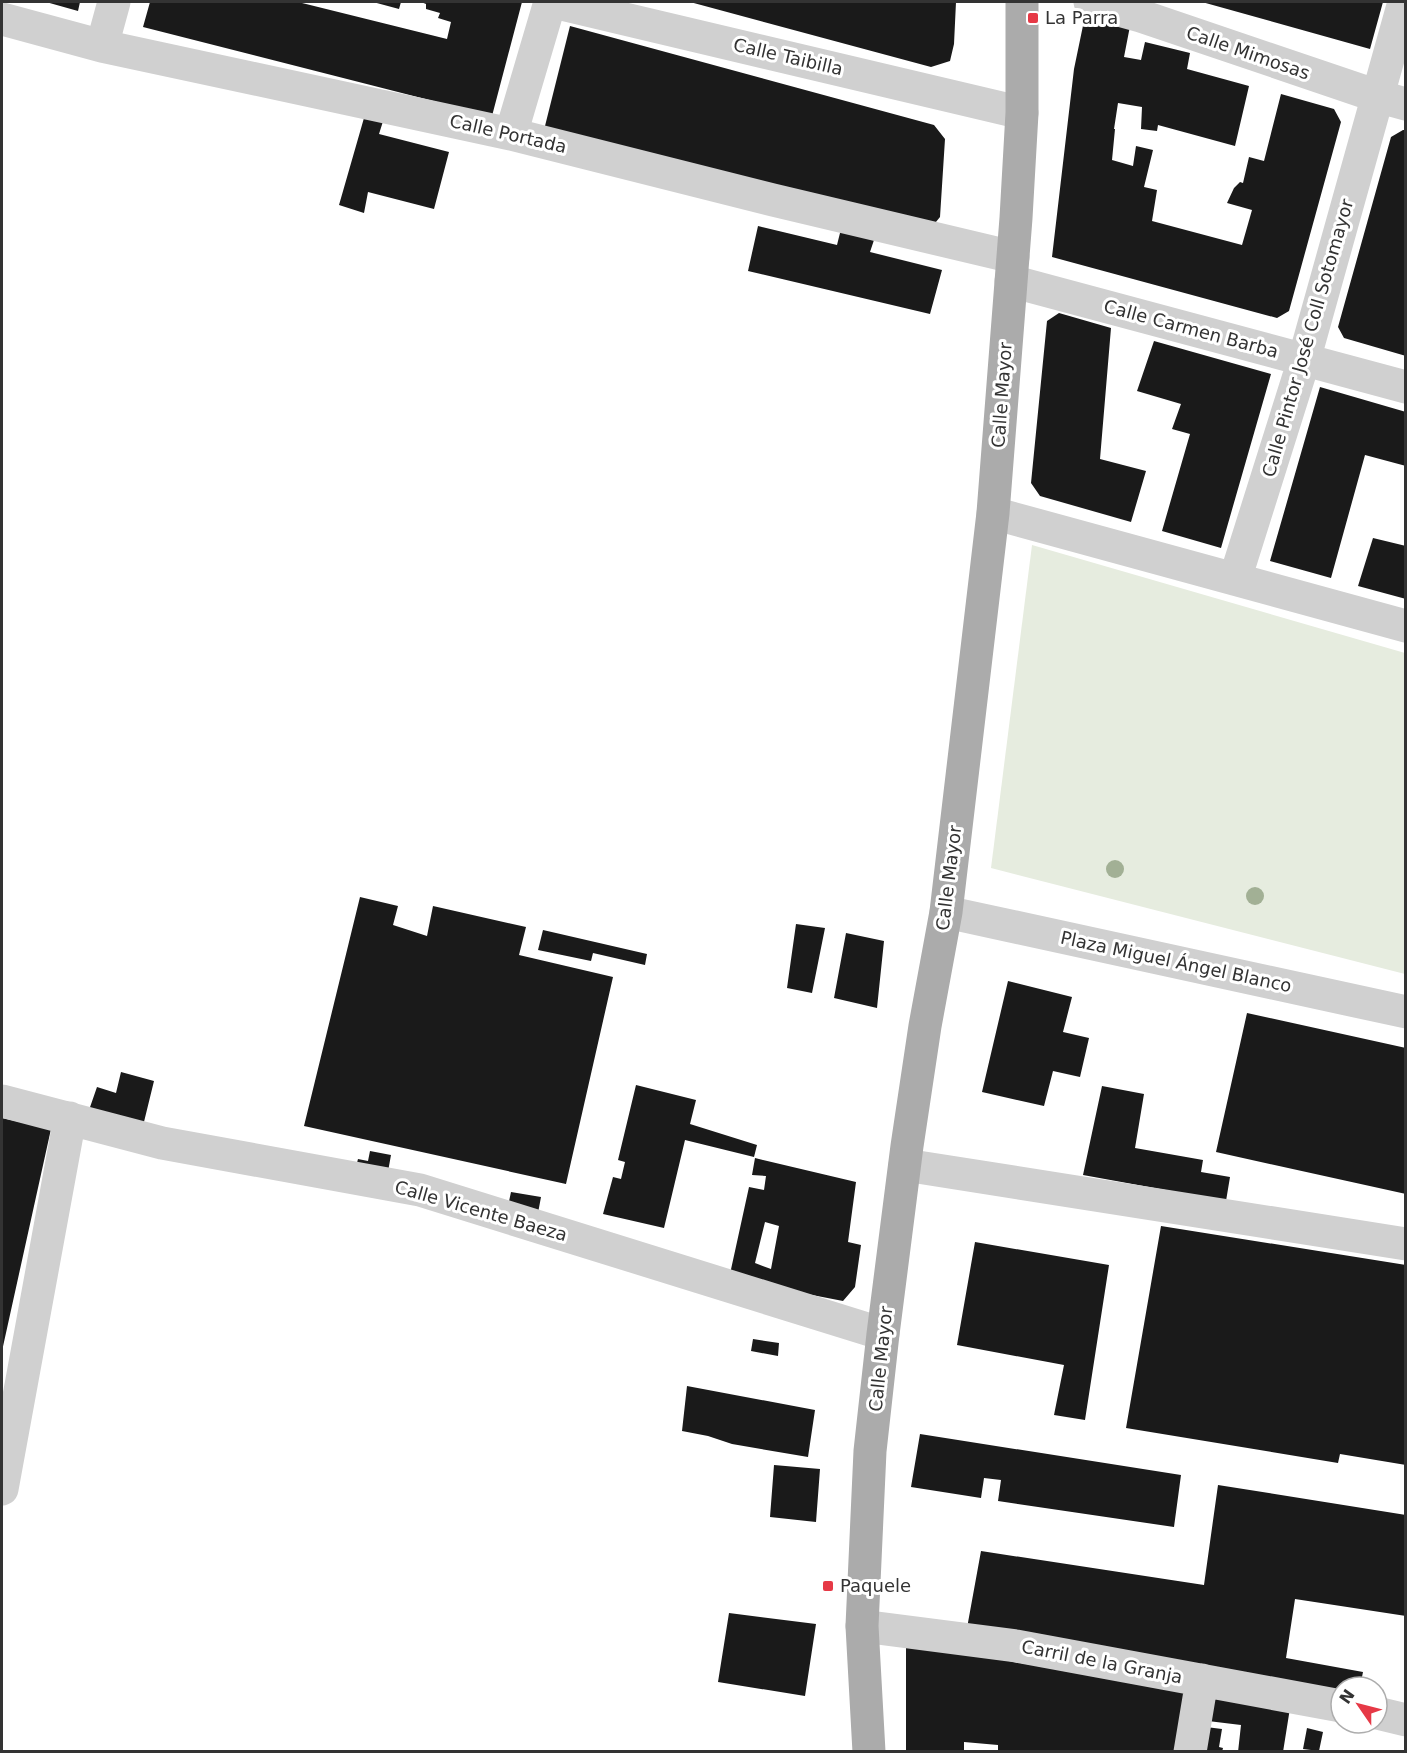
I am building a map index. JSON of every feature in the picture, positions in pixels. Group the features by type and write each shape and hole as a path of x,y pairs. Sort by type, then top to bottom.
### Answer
{"main road":[{"name":"Calle Mayor","path":"868,1752 862,1626 870,1451 905,1165 925,1026 946,912 993,513 1022,112 1022,2"}],"street":[{"path":"102,46 114,2"},
{"path":"511,134 552,2"},
{"name":"Calle Taibilla","path":"552,2 1022,112"},
{"name":"Calle Mimosas","path":"1090,2 1141,16 1391,100"},
{"name":"Calle Pintor José Coll Sotomayor","path":"1235,579 1304,360 1391,100 1404,2"},
{"name":"Calle Portada","path":"2,19 102,46 511,134 773,200 1012,269"},
{"name":"Calle Carmen Barba","path":"1012,269 1304,360 1406,387"},
{"path":"993,513 1406,626"},
{"name":"Plaza Miguel Ángel Blanco","path":"946,912 1406,1012"},
{"name":"Calle Vicente Baeza","path":"2,1101 162,1143 420,1190 883,1334"},
{"path":"2,1489 70,1118"},
{"path":"905,1165 1406,1244"},
{"name":"Carril de la Granja","path":"862,1626 1016,1646 1329,1704"},
{"path":"1190,1752 1202,1680"},
{"path":"1389,1716 1406,1720"}],"shaded area":[{"path":"1032,545 1405,653 1405,974 991,868"}],"building":[{"path":"46,2 80,2 78,11"},
{"path":"150,2 298,2 447,39 451,22 438,18 440,13 426,9 426,4 421,2 522,2 492,116 143,27"},
{"path":"373,2 401,2 399,9"},
{"path":"690,2 956,2 954,44 950,61 931,67"},
{"path":"1202,2 1383,2 1370,49"},
{"path":"1085,16 1130,26 1124,57 1141,60 1145,42 1190,53 1187,69 1249,86 1235,146 1158,125 1157,131 1141,129 1142,107 1118,103 1112,160 1133,166 1136,146 1153,150 1144,187 1157,190 1152,221 1242,245 1252,210 1227,203 1234,188 1240,182 1243,183 1249,157 1264,161 1281,94 1334,109 1341,122 1289,311 1277,318 1052,257 1074,69"},
{"path":"570,26 934,125 945,139 940,217 931,228 544,130"},
{"path":"366,111 385,115 379,134 449,152 434,209 368,192 364,213 339,205"},
{"path":"1406,130 1406,356 1344,338 1338,327 1391,137"},
{"path":"842,225 876,234 870,252 942,270 930,314 748,271 758,226 837,245"},
{"path":"1059,313 1111,328 1100,459 1146,471 1131,522 1040,496 1031,483 1047,321"},
{"path":"1154,341 1271,374 1221,548 1162,531 1190,434 1172,429 1181,404 1137,391"},
{"path":"1320,387 1406,412 1406,466 1365,455 1331,578 1270,561"},
{"path":"1373,538 1406,546 1406,599 1358,586"},
{"path":"360,897 398,906 393,925 427,936 433,906 526,927 519,955 613,977 566,1184 304,1126"},
{"path":"796,924 825,928 812,993 787,988"},
{"path":"543,930 647,954 645,965 593,953 591,961 538,950"},
{"path":"846,933 884,941 877,1008 834,998"},
{"path":"1008,981 1072,997 1063,1032 1089,1038 1080,1077 1053,1071 1044,1106 982,1092"},
{"path":"1247,1013 1406,1048 1406,1194 1216,1152"},
{"path":"121,1072 154,1081 142,1130 88,1113 97,1087 116,1093"},
{"path":"636,1085 696,1100 690,1124 757,1145 754,1157 685,1140 664,1228 603,1214 613,1177 621,1179 625,1162 618,1160"},
{"path":"1102,1086 1144,1094 1135,1148 1203,1160 1201,1172 1230,1177 1226,1201 1083,1175"},
{"path":"2,1118 51,1129 2,1351"},
{"path":"370,1151 391,1155 387,1177 355,1170 358,1159 368,1161"},
{"path":"755,1158 856,1182 848,1242 861,1245 855,1287 843,1301 750,1283 730,1274 749,1187 764,1190 766,1176 752,1175","holes":["765,1222 779,1226 771,1269 755,1263"]},
{"path":"511,1192 541,1197 538,1213 508,1206"},
{"path":"1161,1226 1406,1265 1406,1465 1340,1454 1338,1463 1126,1428"},
{"path":"975,1242 1109,1265 1085,1420 1054,1415 1064,1365 957,1345"},
{"path":"753,1339 779,1343 778,1356 751,1351"},
{"path":"687,1386 815,1410 808,1457 732,1444 682,1431"},
{"path":"920,1434 1181,1475 1174,1527 998,1501 1001,1480 984,1478 981,1498 911,1487"},
{"path":"774,1465 820,1469 816,1522 770,1517"},
{"path":"1218,1485 1406,1515 1406,1616 1295,1599 1286,1658 1363,1672 1362,1675 1329,1675 1329,1692 967,1628 981,1551 1204,1585"},
{"path":"729,1613 816,1624 805,1696 718,1682"},
{"path":"906,1644 1191,1691 1182,1752 998,1752 998,1745 964,1742 964,1752 906,1752"},
{"path":"1212,1694 1290,1708 1283,1752 1238,1752 1241,1725 1208,1721"},
{"path":"1206,1727 1222,1729 1219,1747 1223,1748 1222,1752 1202,1752"},
{"path":"1307,1728 1323,1732 1319,1751 1303,1749"}],"place":[{"name":"La Parra","path":"1033,18"},
{"name":"Paquele","path":"828,1586"}]}
